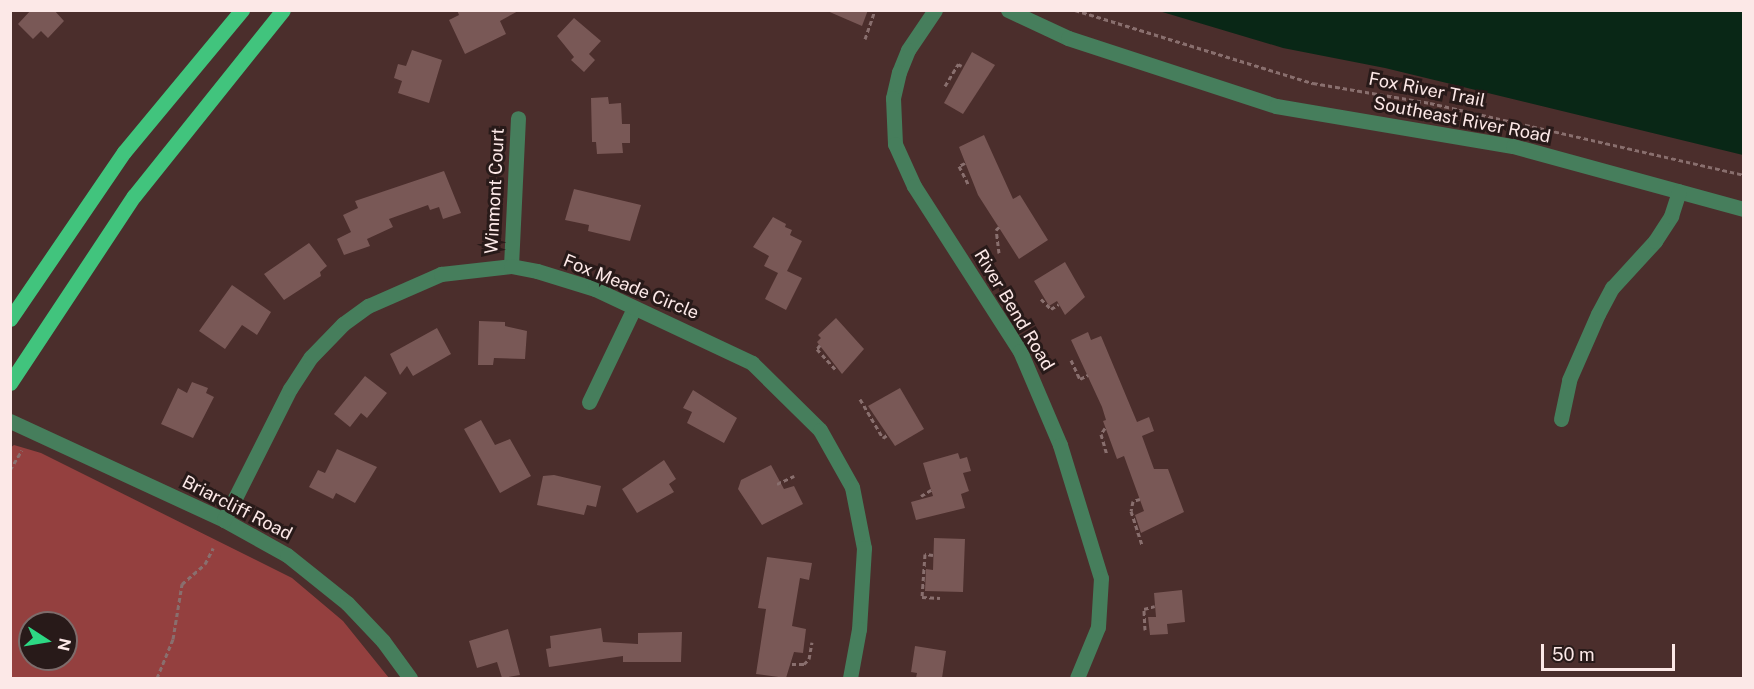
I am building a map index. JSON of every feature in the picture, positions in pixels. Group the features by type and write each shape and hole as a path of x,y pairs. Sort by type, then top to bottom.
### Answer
{"main road":[{"path":"10,319 124,153 242,10"},
{"path":"10,383 134,196 283,10"}],"street":[{"name":"River Bend Road","path":"935,10 908,50 899,72 893,98 895,144 914,186 1020,351 1062,453 1101,578 1098,627 1077,678"},
{"name":"Southeast River Road","path":"1008,10 1068,38 1276,106 1513,146 1743,209"},
{"name":"Winmont Court","path":"511,266 518,118"},
{"path":"1561,419 1569,380 1598,314 1612,288 1655,241 1671,216 1679,191"},
{"name":"Fox Meade Circle","path":"224,520 290,389 311,357 343,324 393,294 441,274 511,266 568,280 752,363 795,401 820,430 840,462 856,502 864,548 859,629 850,678"},
{"path":"589,402 634,308"},
{"name":"Briarcliff Road","path":"10,421 224,520 272,545 325,583 383,640 410,678"}],"path":[{"path":"865,39 875,10"},
{"name":"Fox River Trail","path":"1075,10 1313,83 1485,115 1743,175"},
{"path":"945,86 958,64 962,66"},
{"path":"965,163 960,168 969,186"},
{"path":"999,252 996,230 1000,225"},
{"path":"1041,299 1050,309 1059,304"},
{"path":"820,345 817,349 835,369"},
{"path":"1071,360 1080,379 1088,375"},
{"path":"860,399 883,438 887,435"},
{"path":"1105,428 1101,434 1107,454"},
{"path":"10,470 22,450"},
{"path":"777,484 794,476"},
{"path":"921,496 931,490"},
{"path":"1140,499 1131,506 1142,545"},
{"path":"157,678 173,639 182,584 206,564 213,548"},
{"path":"933,555 925,554 922,597 940,598"},
{"path":"1145,630 1144,609 1155,606"},
{"path":"792,664 804,664 809,659 812,642"}],"shaded area":[{"path":"1159,11 1743,11 1743,155 1385,68 1283,48"},
{"path":"14,445 41,453 292,578 343,621 389,678 11,678 10,448"}],"building":[{"path":"31,10 54,10 64,21 48,38 41,31 33,39 18,24"},
{"path":"457,10 520,10 500,21 506,34 465,54 449,20 459,15"},
{"path":"825,10 868,10 862,26"},
{"path":"574,18 601,41 589,54 595,60 584,72 571,60 574,57 557,36"},
{"path":"412,50 442,60 429,103 398,93 402,81 394,78 398,64 406,66"},
{"path":"972,52 995,65 963,114 944,103"},
{"path":"608,97 609,104 621,103 622,124 630,124 630,143 622,143 623,153 597,154 596,142 592,142 591,98"},
{"path":"984,135 1013,199 1020,195 1048,240 1019,259 978,195 959,147"},
{"path":"444,171 461,213 443,219 439,207 430,210 428,205 389,219 393,227 367,239 370,246 344,255 337,239 351,232 343,215 358,208 355,201"},
{"path":"574,189 641,205 630,241 588,231 589,225 565,220"},
{"path":"773,217 792,230 790,235 802,241 787,271 802,278 786,310 765,299 778,273 764,266 769,256 753,247"},
{"path":"309,243 327,266 320,272 321,276 284,300 264,274"},
{"path":"1065,262 1085,297 1065,315 1057,301 1049,306 1034,281"},
{"path":"232,285 271,312 257,335 242,325 225,349 199,331"},
{"path":"836,318 864,349 842,374 817,342 821,338 818,335"},
{"path":"479,321 505,322 505,326 527,331 525,359 494,358 493,365 478,365"},
{"path":"437,328 451,354 413,376 407,366 400,375 390,354"},
{"path":"1088,332 1091,340 1101,336 1137,422 1149,417 1154,431 1142,436 1154,469 1168,469 1184,512 1141,533 1135,515 1144,511 1124,456 1117,459 1103,421 1106,420 1102,407 1071,340"},
{"path":"365,376 387,393 367,418 361,413 350,427 334,414"},
{"path":"192,382 208,388 206,393 214,397 193,438 161,424 178,388 187,393"},
{"path":"900,388 924,429 895,446 868,406"},
{"path":"693,390 737,418 724,443 687,423 692,412 683,408"},
{"path":"481,420 495,445 510,439 531,476 500,493 464,429"},
{"path":"337,449 377,467 355,503 336,493 333,499 309,487 318,470 325,473"},
{"path":"958,453 960,459 967,457 971,471 963,473 969,491 961,494 965,508 916,520 911,502 933,496 923,463"},
{"path":"664,460 676,479 669,484 674,492 637,513 622,489"},
{"path":"771,465 784,489 794,486 803,504 762,525 738,489 741,480"},
{"path":"554,475 601,486 596,507 587,505 584,515 537,505 543,476"},
{"path":"934,538 965,539 963,592 925,591 926,569 933,570"},
{"path":"767,557 812,563 809,580 800,578 792,626 806,629 803,653 794,652 786,678 756,674 766,609 758,608"},
{"path":"1182,590 1185,622 1167,624 1168,634 1150,635 1148,617 1156,617 1154,593"},
{"path":"601,628 603,642 638,644 638,633 682,632 681,662 623,662 623,656 549,667 546,649 551,648 550,636"},
{"path":"508,629 520,675 502,678 497,662 477,668 469,641"},
{"path":"915,646 946,651 942,678 916,678 917,673 911,672"}]}
